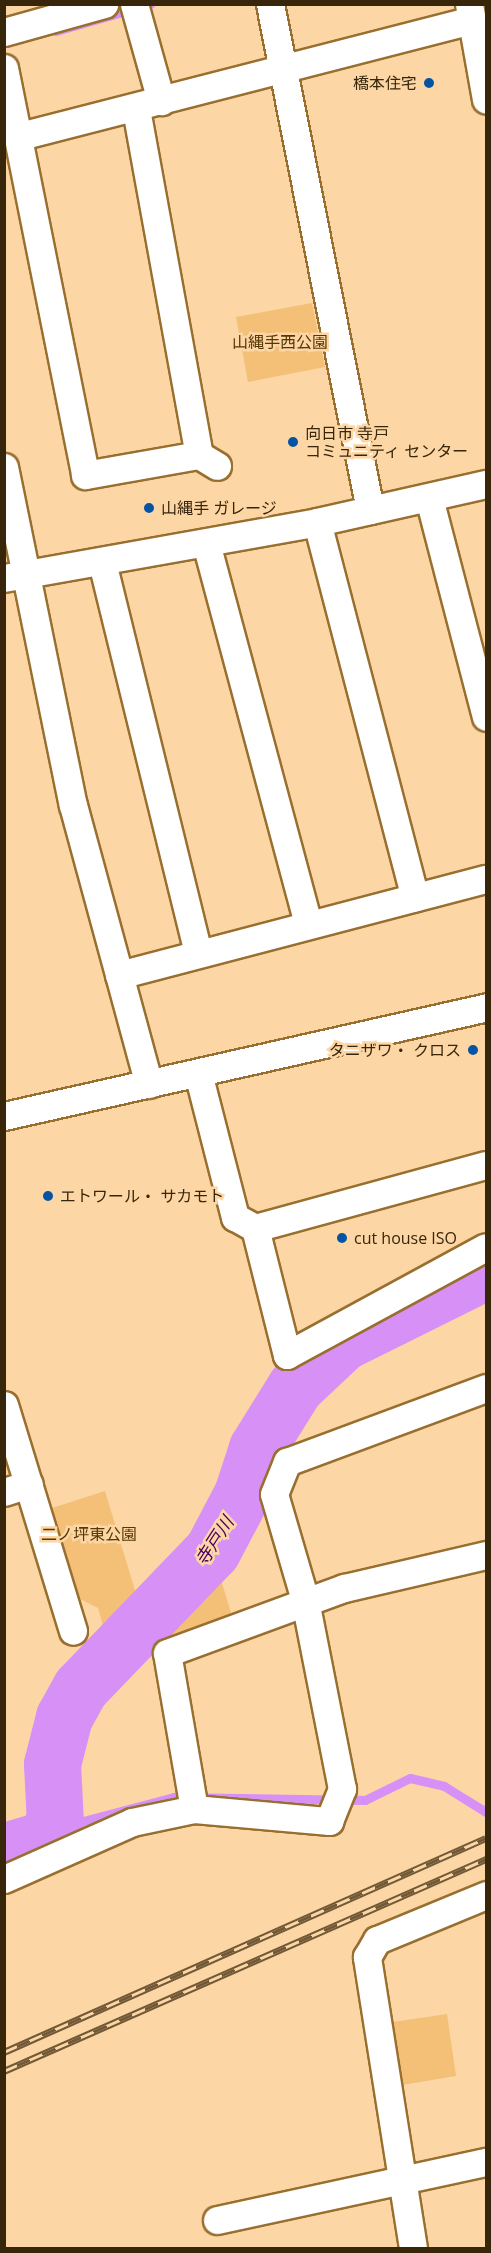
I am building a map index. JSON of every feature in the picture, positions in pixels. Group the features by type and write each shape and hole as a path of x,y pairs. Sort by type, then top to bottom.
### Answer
{"street":[{"path":"4,32 104,4"},
{"path":"4,68 20,136 85,476 208,460 148,105 134,4"},
{"path":"270,4 370,510"},
{"path":"20,136 283,70 471,12 486,99"},
{"path":"4,467 16,576 73,805 149,1084"},
{"path":"16,576 317,522 486,484"},
{"path":"429,498 486,717"},
{"path":"317,522 415,897"},
{"path":"206,543 308,925"},
{"path":"102,562 198,953"},
{"path":"119,975 486,879"},
{"path":"4,1116 486,1007"},
{"path":"198,1073 235,1217 255,1228 486,1165"},
{"path":"255,1228 287,1355 486,1247"},
{"path":"4,1879 132,1822 194,1809 329,1821 342,1789 305,1600 274,1494 287,1462 486,1388"},
{"path":"4,1405 17,1488 73,1631"},
{"path":"194,1809 167,1653 305,1600 486,1555"},
{"path":"413,2248 400,2182 368,1957 377,1940 486,1895"},
{"path":"217,2220 486,2162"}],"green space":[{"name":"山縄手西公園","path":"312,303 325,367 248,382 236,317"},
{"name":"二ノ坪東公園","path":"105,1491 140,1607 106,1636 98,1608 80,1599 52,1508"},
{"path":"219,1573 231,1613 166,1643 161,1624"},
{"path":"447,2014 456,2076 396,2086 386,2023"}],"waterway":[{"path":"56,31 150,4"},
{"name":"寺戸川","path":"4,1851 42,1840 55,1823 52,1764 64,1717 80,1688 212,1551 242,1494 257,1448 295,1387 343,1342 486,1271"},
{"path":"55,1823 83,1821 174,1797 365,1800 410,1778 444,1786 486,1812"}],"railway":[{"path":"4,2052 486,1838"},
{"path":"4,2071 486,1859"}],"place":[{"name":"橋本住宅","path":"429,83"},
{"name":"向日市 寺戸 コミュニティ センター","path":"293,442"},
{"name":"山縄手 ガレージ","path":"149,508"},
{"name":"タニザワ・ クロス","path":"473,1050"},
{"name":"エトワール・ サカモト","path":"48,1196"},
{"name":"cut house ISO","path":"342,1238"}]}
